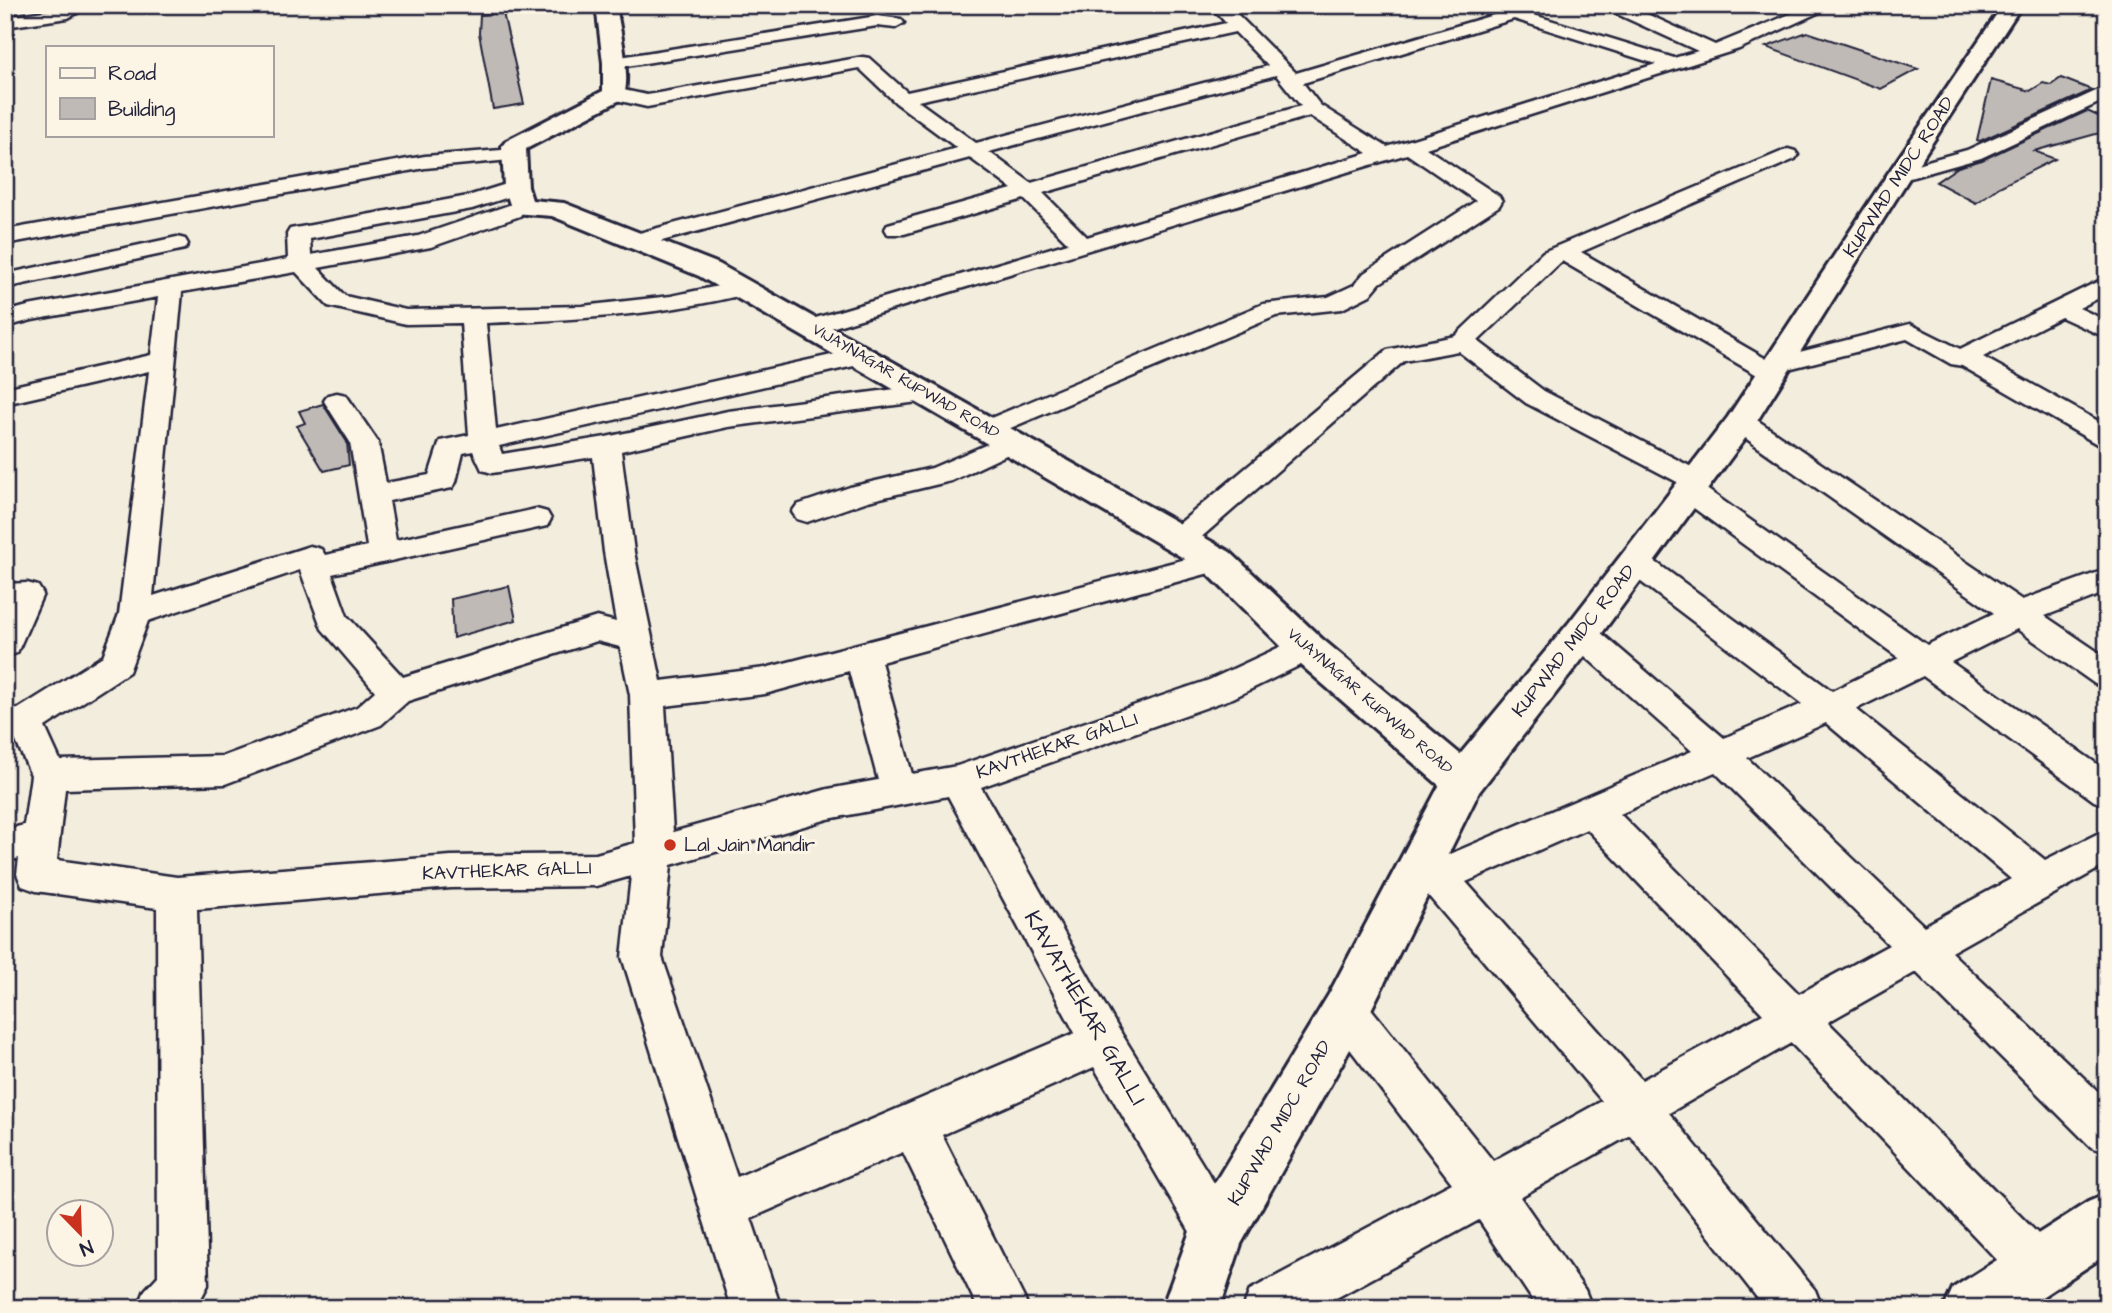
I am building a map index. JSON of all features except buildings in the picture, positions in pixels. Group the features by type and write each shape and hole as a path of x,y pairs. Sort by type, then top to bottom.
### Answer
{"main road":[{"path":"519,198 514,146 614,94 614,63 607,5"},
{"name":"KUPWAD MIDC ROAD","path":"1191,1308 1217,1232 1430,869 1463,781 1581,634 1741,422 1899,175 2013,5"},
{"name":"VIJAYNAGAR KUPWAD ROAD","path":"519,198 555,208 709,270 1217,561 1307,648 1463,781"},
{"path":"1973,1308 2107,1221"}],"street":[{"path":"5,22 62,14 83,5"},
{"path":"1218,5 1286,74 1313,109 1385,155"},
{"path":"1496,5 1514,14 1674,64"},
{"path":"811,327 1385,155 1674,64 1827,5"},
{"path":"1621,9 1713,51"},
{"path":"636,241 972,150 1286,74 1514,14"},
{"path":"614,63 877,21 895,23"},
{"path":"903,99 1238,26"},
{"path":"614,94 647,102 863,62 903,99 1028,191 1083,245"},
{"path":"1899,175 1974,154 2107,92"},
{"path":"897,229 1313,109"},
{"path":"807,512 860,494 941,475 1000,436 1272,309 1333,303 1362,290 1372,278 1491,201 1410,147"},
{"path":"5,237 425,162 514,155"},
{"path":"1180,540 1396,355 1463,342 1551,257 1788,155"},
{"path":"519,198 293,225 300,264 337,300 406,317 582,313 671,303 742,288"},
{"path":"5,320 422,242 519,198"},
{"path":"5,281 177,244"},
{"path":"1564,253 1776,368 1910,331 1960,359 2107,284"},
{"path":"49,775 15,723 117,663 135,614 171,287"},
{"path":"2061,308 2107,331"},
{"path":"473,316 483,441 492,464 606,446 728,419 926,393"},
{"path":"1463,342 1535,397 1693,486 1925,660 2107,791"},
{"path":"373,495 442,482 450,447 863,356"},
{"path":"1964,357 2107,438"},
{"path":"5,396 163,360"},
{"path":"337,401 365,442 383,553"},
{"path":"1741,422 2107,675"},
{"path":"606,446 619,552 647,695 655,853 642,957 756,1308"},
{"path":"314,568 536,519"},
{"path":"135,614 310,556 333,621 396,692"},
{"path":"647,695 765,681 1217,561"},
{"path":"1635,562 1830,707 2042,881"},
{"path":"1797,1308 1636,1107 1430,869 1593,811 1830,707 2019,614 2107,580"},
{"path":"5,595 27,594 5,645"},
{"path":"49,775 225,770 369,716 396,692 597,629 635,639"},
{"path":"1581,634 1719,754 2107,1131"},
{"name":"KAVTHEKAR GALLI","path":"23,841 36,874 177,894 451,872 596,870 828,804 958,780 1221,689 1307,648"},
{"path":"862,655 899,791"},
{"path":"23,841 49,775"},
{"name":"KAVATHEKAR GALLI","path":"958,780 1102,1042 1217,1232"},
{"path":"1593,811 2037,1267"},
{"path":"1268,1308 1487,1190 2107,845"},
{"path":"163,1308 183,1285 177,894"},
{"path":"1346,1010 1487,1190 1567,1308"},
{"path":"723,1206 1102,1042"},
{"path":"913,1125 1004,1308"}],"place":[{"name":"Lal Jain Mandir","path":"670,845"}]}
